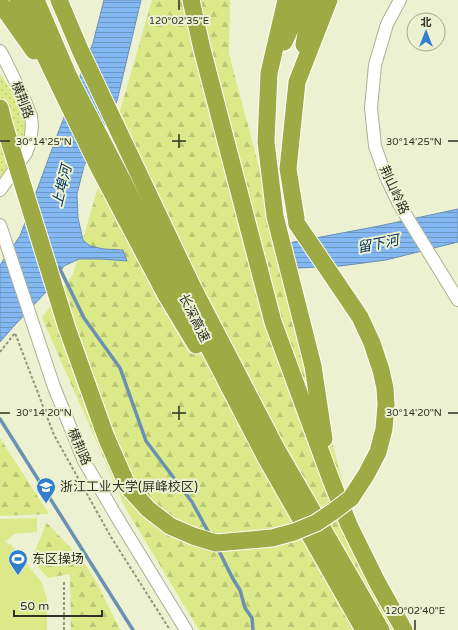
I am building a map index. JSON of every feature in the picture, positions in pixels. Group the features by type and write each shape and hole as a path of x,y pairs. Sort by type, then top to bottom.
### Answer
{"highway":[{"path":"18,0 63,92 103,160"},
{"path":"36,0 103,160 166,295 266,458 364,630"},
{"name":"长深高速","path":"59,0 81,52 193,288 272,441 382,630"},
{"path":"191,0 202,49 273,322 348,525 377,582 404,630"},
{"path":"286,0 269,76 266,142 275,216 313,366 330,477"},
{"path":"269,76 303,0"},
{"path":"0,108 67,328 106,437 128,487 148,509 170,526 193,536 216,543 272,538 294,532 316,523 350,498 366,475 378,452 384,429 386,405 382,370 360,317 297,224 288,169 297,82 312,0"},
{"path":"297,82 329,0"},
{"path":"0,3 63,92"}],"street":[{"name":"荆山岭路","path":"400,0 387,24 375,65 371,108 375,146 386,177 399,204 458,300"},
{"name":"横荆路","path":"0,51 25,100 31,116 32,126 30,142 26,153 0,190"},
{"name":"横荆路","path":"0,225 54,387 84,461 186,630"}],"path":[{"path":"64,582 64,630"}],"green space":[{"path":"152,0 230,0 229,54 360,547 404,630 199,630 126,509 42,318 73,274"},
{"path":"0,74 20,105 25,116 26,128 25,138 18,159 0,188"},
{"path":"0,438 49,514 0,516"},
{"name":"东区操场","path":"37,518 37,532 14,534 5,542 10,544 21,556 42,583 47,599 47,630 0,630 0,519"},
{"path":"46,522 82,560 95,579 120,630 71,630 70,574 48,578 31,559"}],"water":[{"name":"上埠河","path":"104,0 141,0 117,101 84,166 77,194 78,218 83,240 90,246 104,249 123,250 127,261 79,259 64,266 46,292 0,342 0,265 20,236 93,43"},
{"name":"留下河","path":"458,209 458,242 386,260 340,266 298,268 289,243 379,226"}],"waterway":[{"path":"59,267 84,318 120,368 146,441 192,502 210,535"},
{"path":"0,419 133,630"},
{"path":"217,547 240,590 245,608 252,618 253,630"}],"place":[{"name":"浙江工业大学(屏峰校区)","path":"46,504"},
{"name":"东区操场","path":"18,576"}]}
